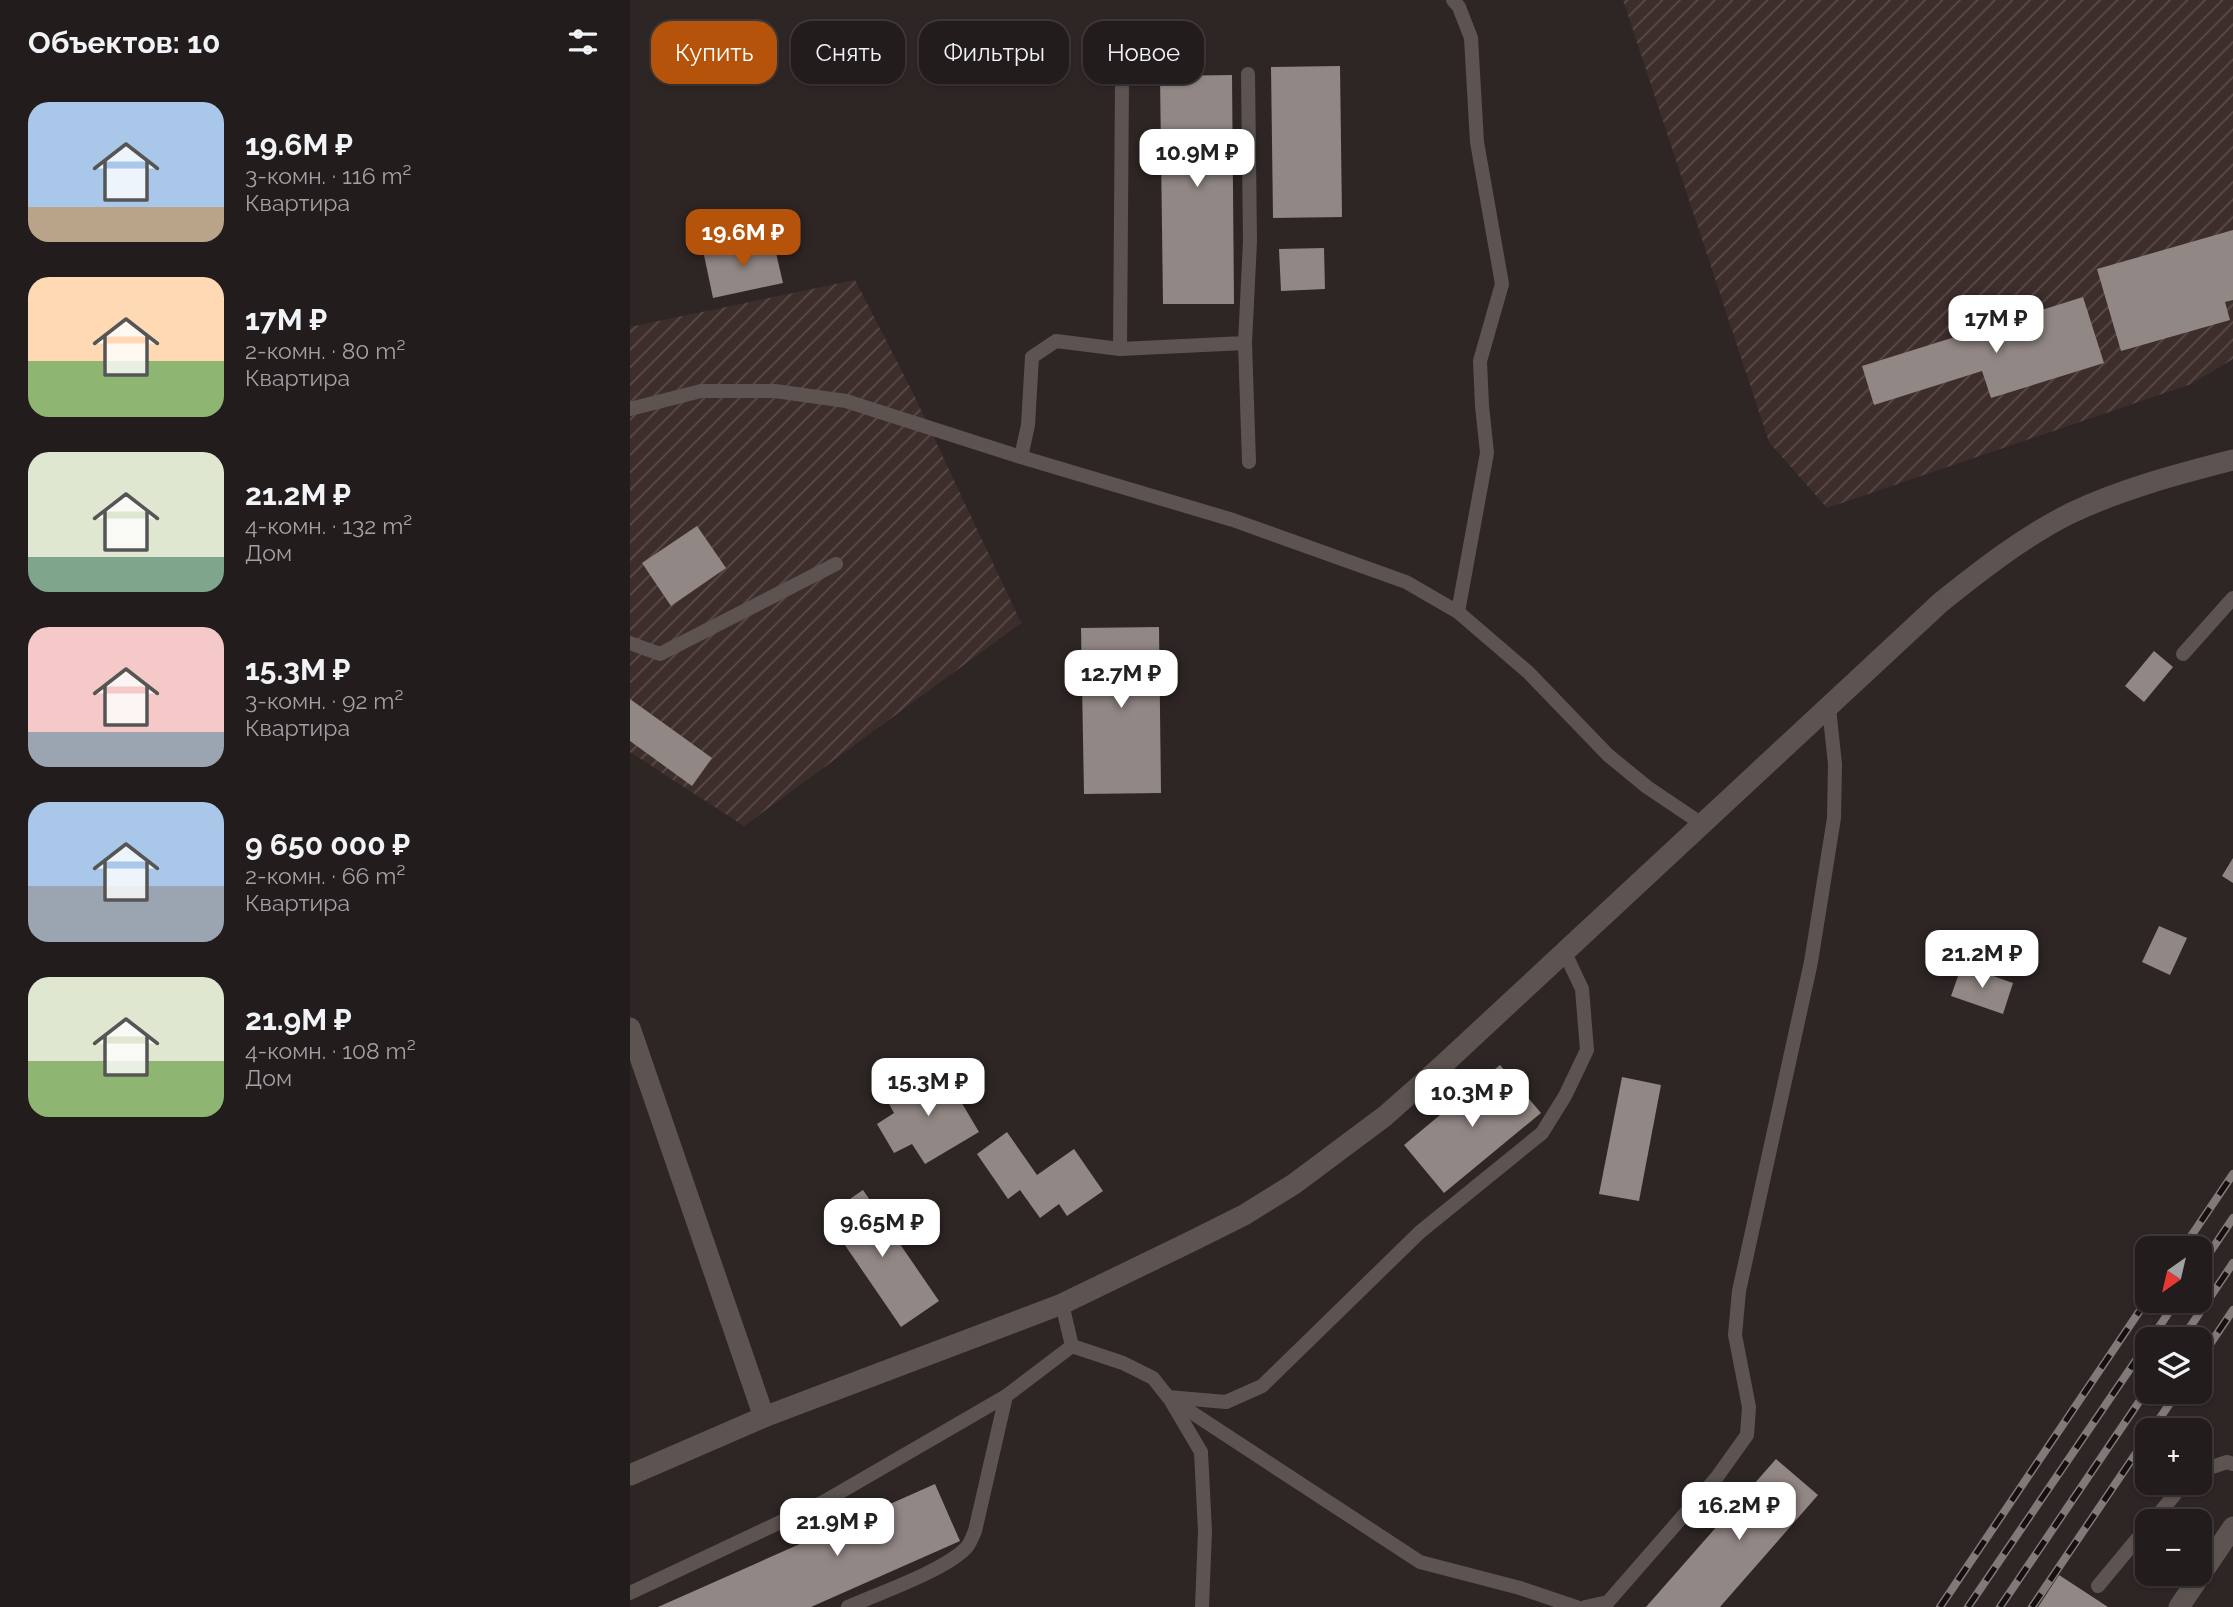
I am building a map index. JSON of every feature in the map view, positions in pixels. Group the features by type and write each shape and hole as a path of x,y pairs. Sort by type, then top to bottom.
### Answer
{"street":[{"path":"630,1475 764,1417 1062,1304 1244,1215 1294,1184 1385,1116 1565,953 1940,603 2020,542 2069,515 2114,495 2233,460"},
{"path":"630,1028 764,1417"},
{"path":"2179,1607 2233,1527"}],"lane":[{"path":"1453,0 1459,7 1471,38 1477,142 1502,284 1480,361 1487,453 1458,612"},
{"path":"1248,74 1250,241 1245,343 1249,462"},
{"path":"1120,349 1122,84"},
{"path":"1021,457 1028,425 1032,357 1056,341 1120,349 1245,343"},
{"path":"630,409 701,391 775,391 846,401 1246,524 1406,582 1458,612 1529,673 1608,755 1647,787 1702,824"},
{"path":"630,643 660,654 836,564"},
{"path":"2183,654 2233,598"},
{"path":"1585,1607 1608,1602 1717,1477 1748,1434 1749,1407 1735,1335 1739,1290 1811,962 1832,831 1835,764 1829,708"},
{"path":"1168,1397 1226,1402 1262,1386 1420,1232 1542,1133 1565,1096 1587,1049 1582,989 1565,953"},
{"path":"1062,1304 1072,1346"},
{"path":"1072,1346 1123,1363 1153,1378 1168,1397 1201,1452 1205,1531 1202,1607"},
{"path":"630,1593 825,1501 1006,1396 1072,1346"},
{"path":"848,1607 955,1558 967,1548 975,1531 1006,1396"},
{"path":"1168,1397 1420,1562 1520,1588 1576,1607"},
{"path":"2212,1467 2227,1462 2233,1464"},
{"path":"2163,1509 2174,1495"},
{"path":"2098,1586 2135,1541"}],"shaded area":[{"path":"1623,0 2233,0 2233,359 2191,384 1827,508 1769,442"},
{"path":"855,280 912,391 1021,623 744,826 630,752 630,327"}],"building":[{"path":"1340,66 1342,217 1273,218 1271,67"},
{"path":"1204,75 1232,75 1234,304 1163,304 1160,84 1204,84"},
{"path":"2233,230 2233,300 2225,302 2230,320 2121,351 2097,269"},
{"path":"773,240 783,283 713,298 704,255"},
{"path":"1324,248 1325,289 1281,291 1279,249"},
{"path":"2083,297 2104,363 1991,398 1982,371 1874,405 1862,366"},
{"path":"697,526 726,568 671,606 642,563"},
{"path":"1159,627 1161,793 1084,794 1081,628"},
{"path":"2154,651 2173,667 2144,702 2125,686"},
{"path":"630,699 712,758 692,786 630,741"},
{"path":"2233,858 2233,883 2222,876"},
{"path":"2159,926 2187,938 2170,975 2142,962"},
{"path":"1962,965 2013,983 2003,1014 1951,996"},
{"path":"1500,1065 1541,1113 1444,1193 1404,1145"},
{"path":"941,1068 979,1132 925,1164 912,1144 894,1153 877,1124 894,1113 887,1100"},
{"path":"1622,1077 1661,1085 1639,1201 1599,1194"},
{"path":"1007,1132 1037,1175 1074,1149 1103,1191 1067,1216 1059,1204 1040,1218 1020,1190 1008,1199 977,1154"},
{"path":"863,1190 939,1301 901,1327 825,1216"},
{"path":"1776,1459 1818,1495 1720,1607 1646,1607"},
{"path":"935,1484 960,1541 811,1607 658,1607"},
{"path":"2059,1575 2108,1607 2038,1607"}],"railway":[{"path":"2191,1236 2233,1174"},
{"path":"2212,1249 2233,1218"},
{"path":"2190,1327 2233,1263"},
{"path":"2212,1341 2233,1310"},
{"path":"1940,1607 2138,1313"},
{"path":"2159,1327 2168,1313"},
{"path":"1968,1607 2135,1362"},
{"path":"2000,1607 2138,1404"},
{"path":"2160,1418 2169,1404"},
{"path":"2032,1607 2135,1455"}]}
